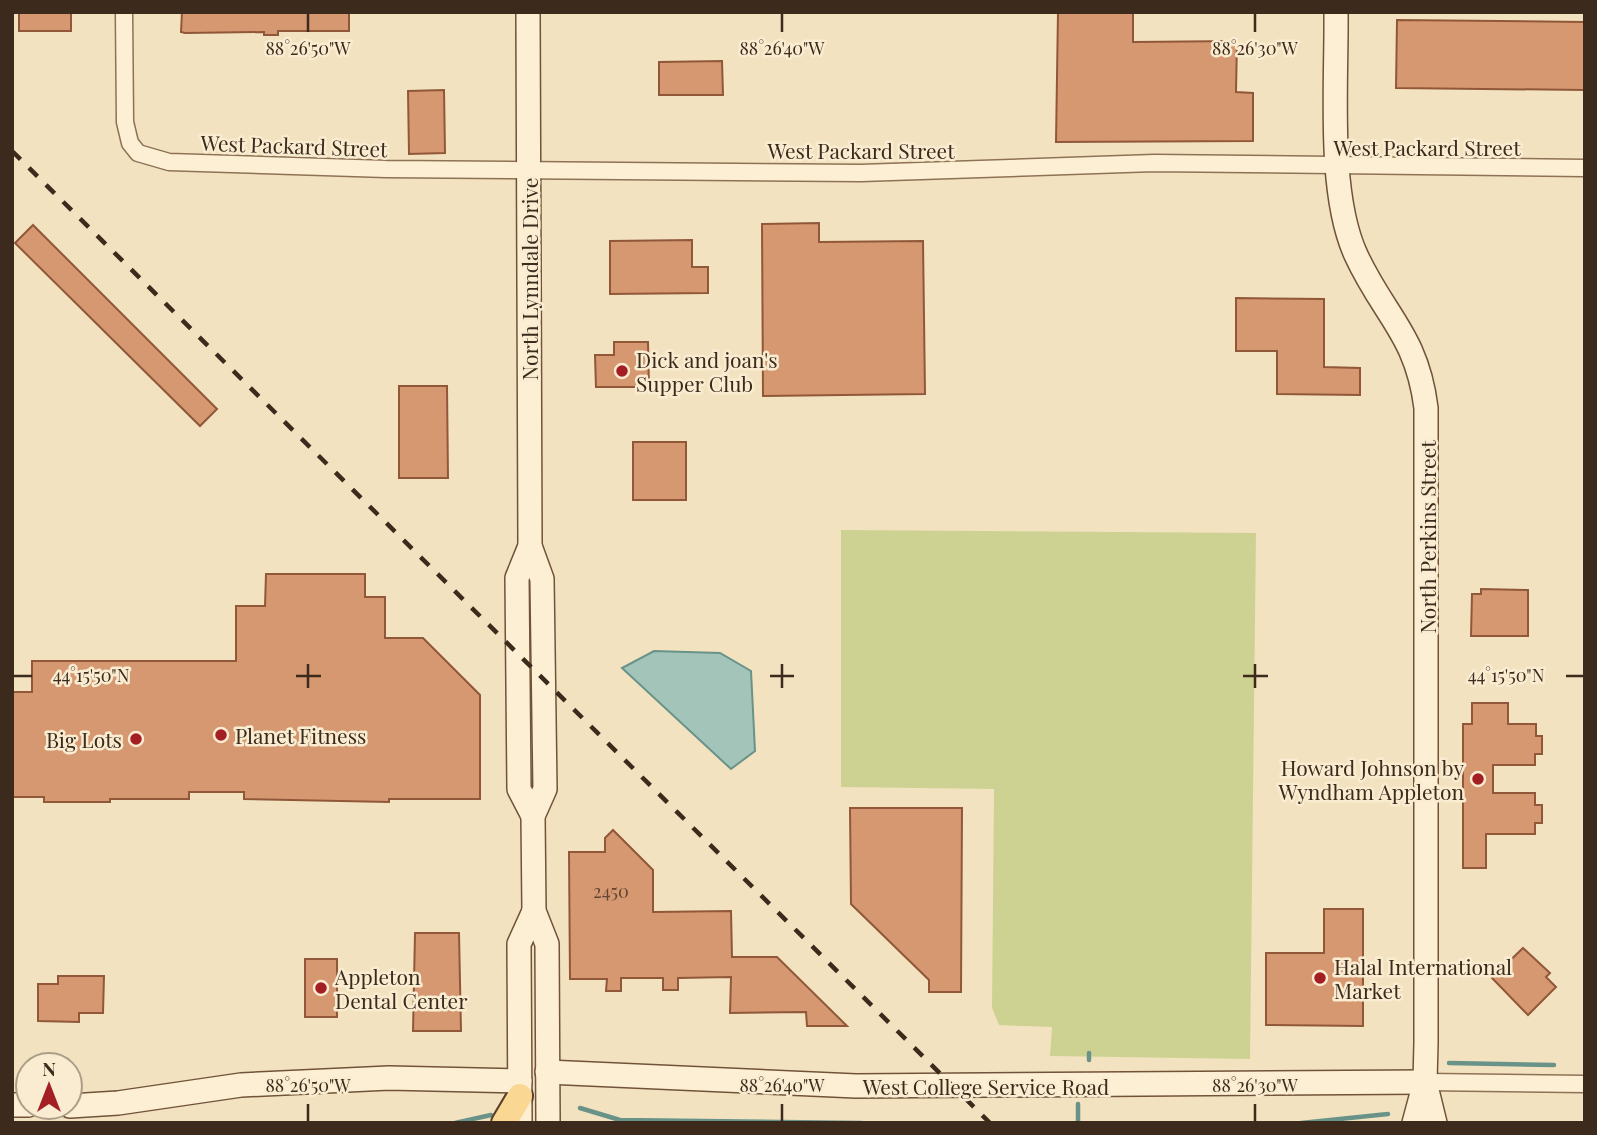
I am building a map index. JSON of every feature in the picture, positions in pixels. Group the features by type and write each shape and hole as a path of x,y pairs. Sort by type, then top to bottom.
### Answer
{"main road":[{"path":"504,1123 520,1088"}],"street":[{"name":"West Packard Street","path":"124,12 125,122 130,143 138,153 169,162 529,171 916,173 1065,164 1585,168"},
{"name":"North Lynndale Drive","path":"528,12 530,545 542,579 545,789 533,816 534,911 547,944 548,1123"},
{"name":"North Perkins Street","path":"1336,12 1338,167 1345,218 1356,256 1410,344 1418,363 1426,408 1425,1082"},
{"name":"North Lynndale Drive","path":"520,1123 519,944 534,911"},
{"name":"West College Service Road","path":"547,1072 856,1086 1425,1082 1585,1084"},
{"path":"84,1105 118,1103 241,1085 389,1078 520,1088"},
{"path":"1414,1123 1425,1082"},
{"path":"1425,1082 1435,1123"}],"green space":[{"path":"841,530 1256,533 1250,1059 1050,1056 1052,1027 999,1025 992,1008 994,789 841,787"}],"water":[{"path":"654,651 720,653 751,671 755,751 731,769 622,668"}],"building":[{"path":"19,12 71,12 71,31 19,31"},
{"path":"182,12 349,12 349,31 278,31 278,35 264,35 264,32 185,33 181,32"},
{"path":"1058,12 1133,12 1133,42 1237,41 1236,92 1253,93 1253,141 1056,142"},
{"path":"1397,20 1585,22 1585,90 1396,88"},
{"path":"722,61 723,95 659,95 659,62"},
{"path":"444,90 445,153 409,154 408,91"},
{"path":"819,223 819,242 923,241 925,394 763,396 762,224"},
{"path":"33,225 217,409 200,426 15,243"},
{"path":"692,240 692,267 708,267 708,293 610,294 610,241"},
{"path":"1236,298 1324,299 1324,367 1360,368 1360,395 1277,394 1277,351 1236,351"},
{"name":"Dick and joan's Supper Club","path":"614,342 648,342 649,387 596,387 595,355 614,355"},
{"path":"399,386 447,386 448,478 399,478"},
{"path":"633,442 686,442 686,500 633,500"},
{"path":"266,574 365,574 365,597 385,597 385,638 423,638 480,695 480,799 389,799 389,802 244,799 244,792 189,792 189,799 110,799 110,802 44,802 44,797 12,797 12,692 32,692 32,661 236,661 236,606 265,606"},
{"path":"1481,589 1528,590 1528,636 1471,636 1472,594 1481,594"},
{"name":"Howard Johnson by Wyndham Appleton","path":"1472,703 1508,703 1508,724 1536,724 1536,736 1542,736 1542,754 1535,754 1535,765 1493,765 1493,793 1535,793 1535,805 1542,805 1542,823 1535,823 1535,834 1486,834 1486,868 1463,868 1463,724 1472,724"},
{"path":"850,808 962,808 961,992 929,992 929,980 851,904"},
{"path":"613,830 653,870 653,912 731,911 732,957 777,957 847,1026 807,1026 806,1012 730,1013 731,977 678,978 678,990 663,990 663,978 621,978 621,991 606,991 607,979 570,979 569,852 605,852 605,838"},
{"path":"1324,909 1363,909 1363,1026 1266,1025 1266,953 1324,953"},
{"path":"415,933 459,933 461,1031 413,1031"},
{"path":"1523,948 1550,973 1546,977 1556,987 1528,1015 1492,978"},
{"name":"Appleton Dental Center","path":"305,959 337,959 337,1017 305,1017"},
{"path":"58,976 104,976 103,1013 79,1013 79,1022 38,1021 38,984 58,984"}],"waterway":[{"path":"1089,1053 1089,1060"},
{"path":"1449,1063 1554,1065"},
{"path":"1078,1104 1078,1123"},
{"path":"580,1108 620,1120 862,1123"},
{"path":"1301,1123 1388,1114"},
{"path":"455,1123 491,1115"}],"railway":[{"path":"12,151 990,1123"}],"place":[{"name":"Dick and joan's Supper Club","path":"622,371"},
{"name":"Planet Fitness","path":"221,735"},
{"name":"Big Lots","path":"136,739"},
{"name":"Howard Johnson by Wyndham Appleton","path":"1478,779"},
{"name":"Halal International Market","path":"1320,978"},
{"name":"Appleton Dental Center","path":"321,988"}]}
